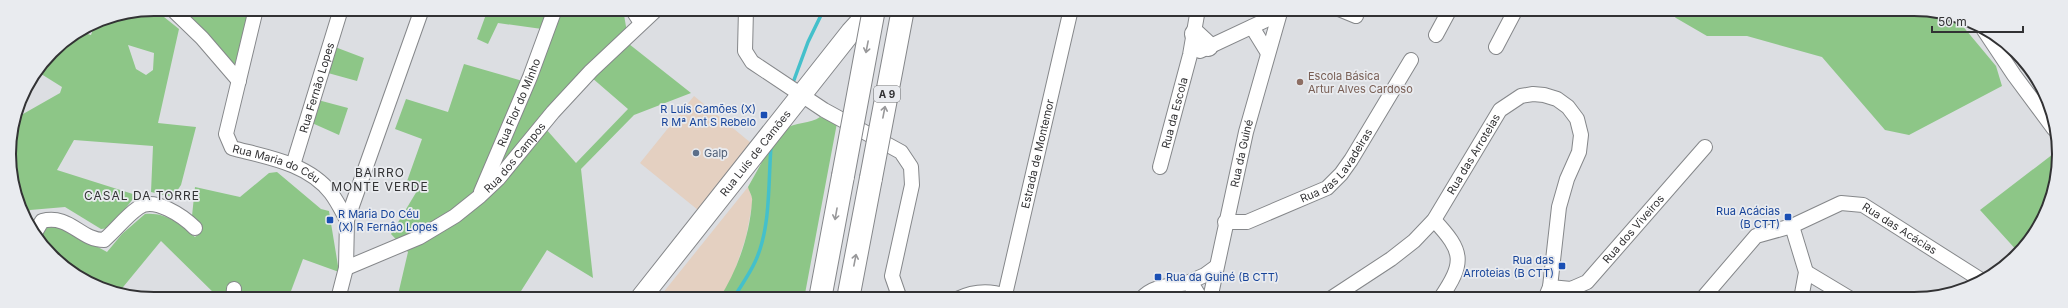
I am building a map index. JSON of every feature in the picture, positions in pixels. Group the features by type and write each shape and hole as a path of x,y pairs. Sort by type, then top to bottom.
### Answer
{"highway":[{"name":"A 9","path":"821,292 872,16"},
{"name":"A 9","path":"849,292 902,16"}],"main road":[{"name":"Rua Luís de Camões","path":"646,292 851,32 866,16"}],"street":[{"path":"179,16 202,38 239,81"},
{"name":"Rua Maria do Céu","path":"254,16 226,134 232,148 293,166 319,180 332,193 347,220"},
{"name":"Rua Fernão Lopes","path":"293,166 339,16"},
{"path":"340,292 346,268 347,220 420,16"},
{"name":"Rua Flor do Minho","path":"480,196 530,77 552,16"},
{"path":"636,16 641,23"},
{"name":"Rua dos Campos","path":"346,268 420,236 454,216 480,196 498,180 563,100 649,16"},
{"path":"746,16 745,51 752,62 824,110 901,152 911,167 912,185 892,276 898,292"},
{"name":"Estrada de Montemor","path":"1006,292 1069,16"},
{"path":"1199,16 1201,40"},
{"name":"Rua da Escola","path":"1160,167 1189,58 1201,40 1252,27 1273,16"},
{"name":"Rua da Guiné","path":"1211,292 1225,222 1246,132 1279,16"},
{"path":"1436,35 1446,16"},
{"path":"1496,47 1512,16"},
{"path":"1252,27 1268,53"},
{"path":"1989,38 2014,75 2047,120"},
{"name":"Rua das Lavadeiras","path":"1225,222 1247,222 1327,188 1341,174 1351,160 1412,60"},
{"name":"Rua das Arroteias","path":"1341,292 1391,259 1414,241 1434,220 1500,110 1521,96 1544,95 1557,99 1568,107 1577,119 1581,135 1579,152 1567,179 1559,207 1548,292"},
{"name":"Rua dos Viveiros","path":"1554,292 1571,289 1587,282 1705,147"},
{"name":"Rua das Acácias","path":"1792,226 1841,203 1862,206 1976,277"},
{"path":"38,229 42,221 53,218 66,222 95,240 104,240 139,206 147,204 180,214 195,228"},
{"path":"1434,220 1455,245 1459,258 1456,271 1444,292"},
{"path":"1708,292 1756,236 1792,226 1806,272 1803,292"},
{"path":"1148,292 1156,287 1187,284 1206,275 1216,267"},
{"path":"1806,272 1839,292"},
{"path":"1187,284 1197,292"}],"shaded area":[{"name":"Galp","path":"694,96 751,143 698,210 640,163"},
{"path":"748,187 753,200 746,237 732,279 724,292 664,292"}],"green space":[{"path":"163,16 179,29 158,123 196,127 181,185 173,197 151,192 153,146 74,140 57,170 136,195 110,228 101,229 65,207 30,210 29,212 23,198 16,163 16,145 22,114 60,93 62,87 41,74 63,50 85,34 91,35 93,30 110,23 136,17","holes":["128,45 154,53 153,70 146,75 136,69"]},
{"path":"189,16 247,16 234,68 189,18"},
{"path":"485,16 546,16 542,29 498,23 488,44 477,39"},
{"path":"558,16 624,16 629,44 691,93 634,115 581,169 593,278 547,250 520,292 399,292 408,252 391,234 417,191 406,184 422,139 395,129 406,99 448,112 464,64 533,84","holes":["584,71 628,109 576,163 538,120"]},
{"path":"1674,16 1932,17 1962,25 1996,66 2002,86 1909,135 1885,130 1822,57 1747,36 1707,36"},
{"path":"335,47 364,58 357,81 328,73"},
{"path":"318,100 348,108 339,135 312,123"},
{"path":"820,117 837,123 805,292 723,292 737,265 749,227 752,199 748,187 775,141 785,129 793,125"},
{"path":"2052,155 2051,172 2041,207 2029,231 2015,248 1980,210"},
{"path":"277,172 321,209 329,211 339,272 303,259 291,292 237,292 235,281 230,284 232,292 213,292 161,241 122,288 93,278 77,269 63,258 41,234 48,227 56,224 107,252 122,234 145,214 153,214 172,220 195,237 202,230 192,216 195,187 240,197 269,173"}],"waterway":[{"path":"794,80 808,42 821,16"},
{"path":"737,292 755,262 764,235 768,206 771,147"}],"place":[{"name":"Escola Básica Artur Alves Cardoso","path":"1300,82"},
{"name":"R Luís Camões (X) R Mª Ant S Rebelo","path":"764,115"},
{"name":"Galp","path":"696,153"},
{"name":"Rua Acácias (B CTT)","path":"1788,217"},
{"name":"R Maria Do Céu (X) R Fernâo Lopes","path":"330,220"},
{"name":"Rua das Arroteias (B CTT)","path":"1562,266"},
{"name":"Rua da Guiné (B CTT)","path":"1158,277"}],"district":[{"name":"BAIRRO MONTE VERDE","path":"380,180"},
{"name":"CASAL DA TORRE","path":"142,196"}]}
